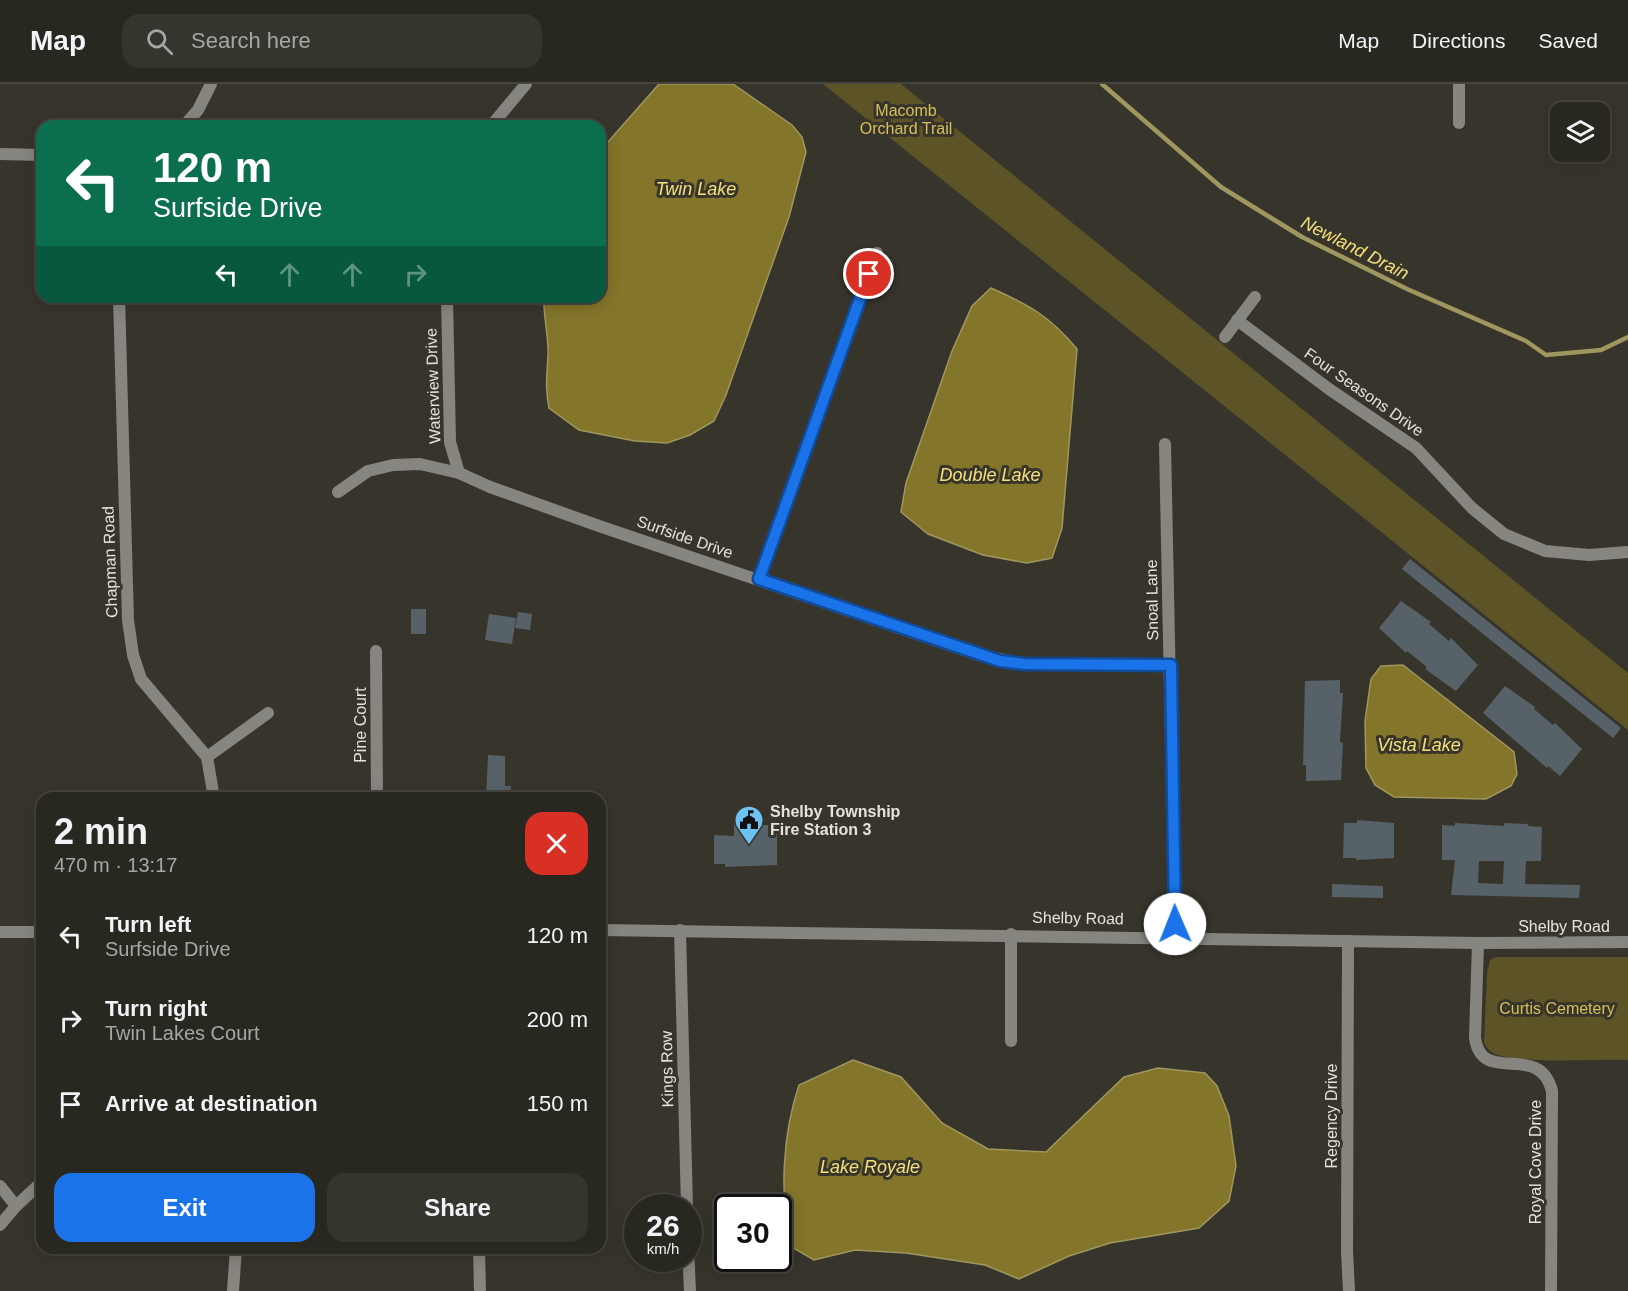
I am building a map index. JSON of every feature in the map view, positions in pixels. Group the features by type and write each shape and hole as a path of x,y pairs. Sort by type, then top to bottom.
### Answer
{"street":[{"path":"189,120 198,110 211,84"},
{"path":"496,120 526,84"},
{"path":"1459,84 1459,123"},
{"path":"0,154 36,155"},
{"path":"759,579 877,253"},
{"path":"1225,337 1255,297"},
{"name":"Chapman Road","path":"119,303 127,598 133,655 141,679 207,757 213,778 214,792"},
{"name":"Waterview Drive","path":"447,303 450,442 459,473"},
{"name":"Four Seasons Drive","path":"1237,320 1329,389 1416,448 1472,508 1504,534 1545,551 1589,555 1628,552"},
{"name":"Snoal Lane","path":"1165,444 1175,936"},
{"name":"Surfside Drive","path":"338,492 369,471 393,465 420,464 459,473 501,491 1000,661 1025,664 1171,665"},
{"name":"Pine Court","path":"376,651 377,792"},
{"path":"207,757 268,713"},
{"name":"Shelby Road","path":"606,930 1175,936 1478,943 1628,942"},
{"name":"Kings Row","path":"680,930 687,1194"},
{"path":"0,932 36,932"},
{"path":"1011,934 1011,1041"},
{"name":"Regency Drive","path":"1348,941 1347,1251 1349,1291"},
{"name":"Royal Cove Drive","path":"1478,943 1475,1038 1478,1051 1491,1063 1534,1066 1543,1072 1552,1091 1551,1291"},
{"path":"0,1186 16,1206"},
{"path":"0,1225 36,1188"},
{"path":"234,1291 236,1254"},
{"path":"479,1254 480,1291"},
{"path":"689,1272 690,1291"}],"green space":[{"name":"Macomb Orchard Trail","path":"823,84 901,84 1628,673 1628,730"},
{"name":"Curtis Cemetery","path":"1496,957 1628,957 1628,1060 1510,1058 1488,1049 1484,1043 1487,973 1490,960"}],"water":[{"name":"Twin Lake","path":"659,84 733,84 792,125 802,137 806,152 789,217 726,395 714,421 690,435 667,443 635,441 579,430 549,408 548,348 544,303 606,303 606,144"},
{"name":"Double Lake","path":"991,288 1038,312 1058,328 1077,349 1062,528 1052,558 1027,563 983,555 928,534 901,512 906,483 952,351 972,306"},
{"name":"Vista Lake","path":"1403,665 1514,752 1517,774 1511,786 1486,799 1394,797 1375,785 1366,768 1365,721 1371,679 1381,666"},
{"name":"Lake Royale","path":"853,1060 901,1077 942,1123 988,1149 1046,1152 1124,1077 1158,1068 1205,1073 1217,1086 1229,1116 1236,1166 1229,1201 1199,1228 1110,1243 1069,1256 1019,1279 985,1265 906,1253 855,1250 814,1260 792,1247 792,1194 784,1194 786,1145 793,1104 799,1085"}],"building":[{"path":"1410,559 1621,728 1613,738 1402,569"},
{"path":"1401,601 1431,622 1429,624 1449,641 1451,638 1478,665 1456,691 1425,669 1427,667 1407,651 1406,653 1379,628"},
{"path":"411,609 426,609 426,634 411,634"},
{"path":"518,612 532,614 530,630 515,628"},
{"path":"489,614 516,618 512,644 485,640"},
{"path":"1340,680 1340,693 1343,693 1340,742 1343,743 1341,780 1306,781 1306,765 1303,765 1305,681"},
{"path":"1505,686 1535,707 1534,709 1553,725 1555,723 1582,749 1560,776 1548,766 1547,768 1483,713"},
{"path":"488,755 505,756 505,786 511,786 510,792 486,792"},
{"path":"734,820 757,820 757,825 777,825 777,865 725,867 725,864 714,864 714,835 734,836"},
{"path":"1357,820 1394,823 1394,858 1356,860 1356,858 1343,858 1344,823 1357,823"},
{"path":"1455,823 1504,826 1504,823 1542,827 1541,861 1526,861 1525,884 1580,885 1579,898 1451,895 1455,860 1442,860 1442,825 1455,826","holes":["1479,861 1504,861 1503,884 1478,883"]},
{"path":"1332,884 1383,886 1383,898 1332,897"}],"waterway":[{"name":"Newland Drain","path":"1102,84 1221,187 1302,237 1407,289 1526,341 1546,355 1601,350 1628,337"}],"place":[{"name":"Shelby Township Fire Station 3","path":"749,846"}],"route":[{"path":"869,274 759,579 1000,661 1025,664 1171,665 1175,924"}]}
